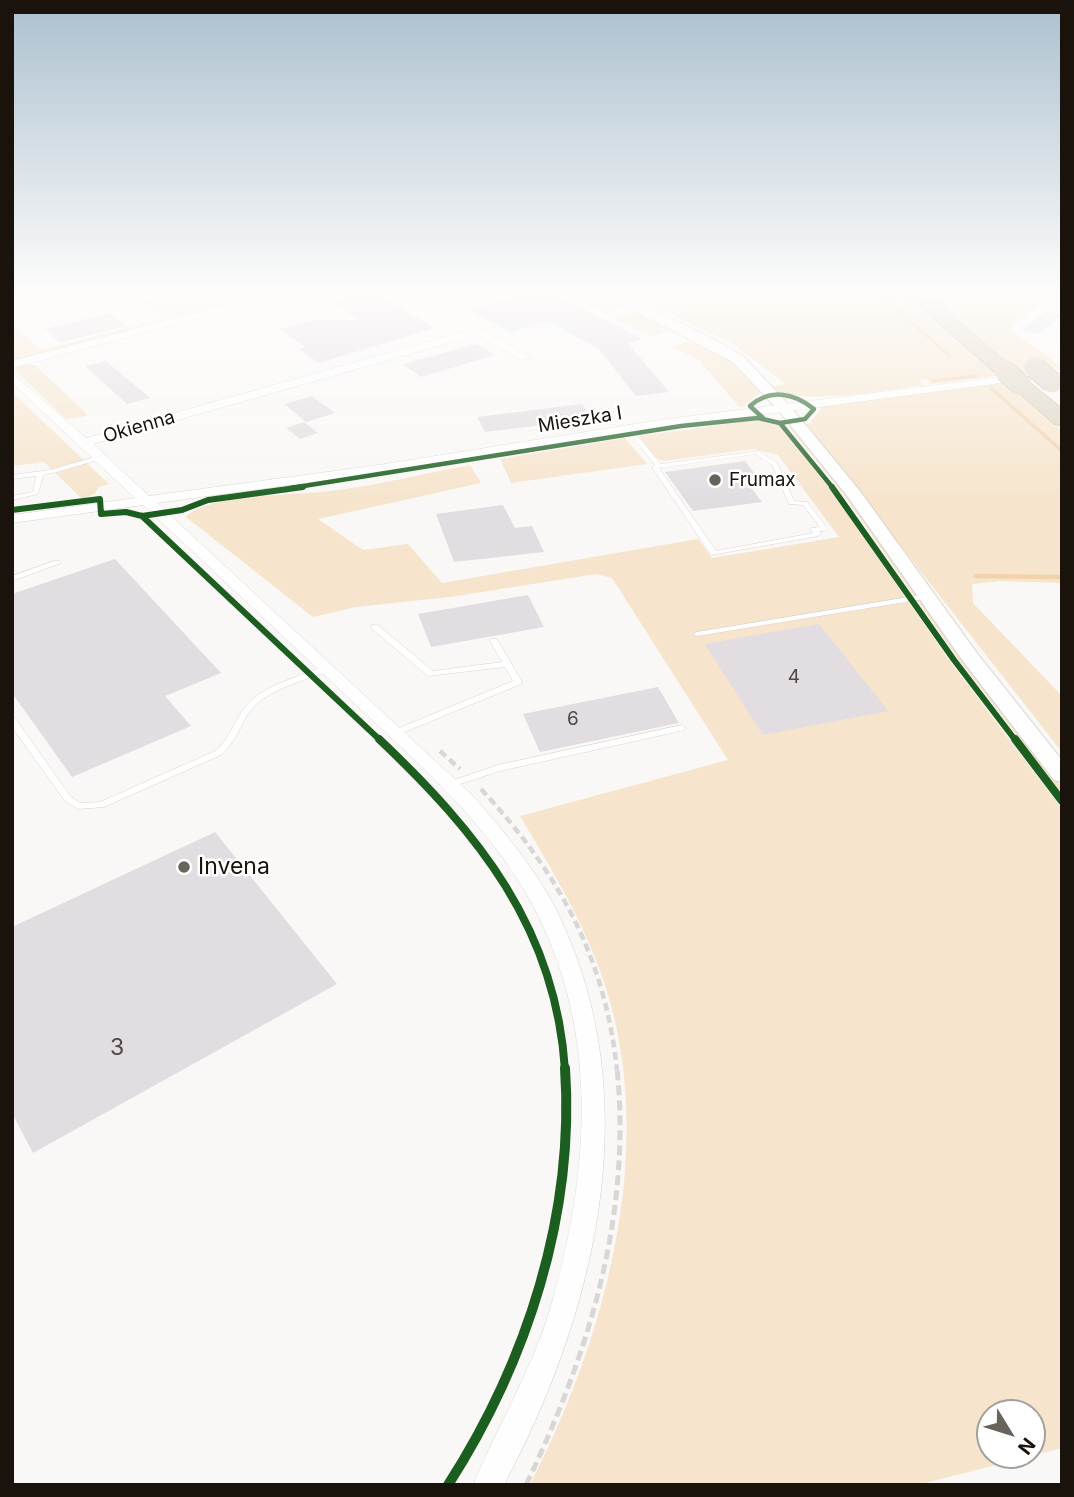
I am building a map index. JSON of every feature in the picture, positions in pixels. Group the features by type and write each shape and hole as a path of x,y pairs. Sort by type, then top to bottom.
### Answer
{"highway":[{"path":"1019,363 1037,375 1062,419"}],"street":[{"name":"Okienna","path":"83,443 366,363"},
{"path":"739,363 784,408 855,494 970,657 1062,775"},
{"name":"Mieszka I","path":"12,519 379,469 629,429 1037,375"},
{"path":"12,376 328,668 404,729 461,781 530,881 556,931 580,998 590,1046 595,1108 591,1178 580,1241 563,1311 542,1373 488,1485"}],"lane":[{"path":"629,429 657,465 655,467 714,553 818,534 813,529 825,529 805,503 791,503 775,464 757,453 657,465"},
{"path":"12,477 99,458"},
{"path":"12,498 36,493 40,473"},
{"path":"12,579 57,563"},
{"path":"697,634 927,596"},
{"path":"375,627 431,674 508,664"},
{"path":"404,729 519,682 494,641"},
{"path":"12,720 68,799 78,806 101,805 218,753 229,746 243,715 254,701 328,668"},
{"path":"461,781 498,768 682,728"}],"path":[{"path":"404,729 461,781 510,820 536,852 585,936 613,1034 620,1090 621,1156 613,1230 578,1365 526,1485"}],"shaded area":[{"path":"701,363 733,363 761,392 743,407 738,406"},
{"path":"758,363 1056,363 1062,367 932,384 927,379 920,380 924,385 821,397 783,393 771,387 786,384"},
{"path":"22,364 35,365 87,416 66,419 16,371 15,367"},
{"path":"1004,381 1062,431 1062,583 1000,581 972,584 973,603 1062,696 1062,752 805,424 810,423 821,409 819,406"},
{"path":"12,392 109,484 99,487 94,494 82,499 44,462 12,466"},
{"path":"756,420 780,425 817,470 949,660 1062,809 1062,1448 1046,1452 1046,1399 976,1399 976,1469 980,1469 918,1485 530,1485 557,1428 581,1367 601,1304 616,1240 625,1174 626,1109 620,1045 604,982 577,917 520,816 728,760 612,578 596,574 450,597 356,607 313,617 186,517 211,504 229,500 340,490 470,465 481,483 318,519 363,550 408,544 442,583 698,539 712,558 839,537 778,455 753,449 664,461 654,457 639,436"},
{"path":"792,425 847,494 964,659 1062,787 1062,794 958,659 844,495 789,427"},
{"path":"625,438 647,464 511,483 500,459"}],"building":[{"path":"108,363 150,398 127,404 85,366"},
{"path":"407,363 469,363 421,377 403,364"},
{"path":"610,363 645,363 669,392 636,396"},
{"path":"312,396 335,413 306,422 284,404"},
{"path":"582,404 592,419 485,432 477,417"},
{"path":"304,422 318,433 300,439 286,428"},
{"name":"Frumax","path":"745,461 765,487 752,489 762,502 693,511 665,472"},
{"path":"503,505 515,528 532,526 544,552 454,562 436,514"},
{"path":"115,559 221,673 165,696 191,726 72,777 12,693 12,594"},
{"path":"528,595 544,627 431,647 418,614"},
{"path":"819,624 888,711 763,735 705,644"},
{"path":"658,687 679,723 540,752 523,714"},
{"path":"215,832 337,984 33,1153 12,1113 12,927"}],"waterway":[{"path":"933,381 977,376"},
{"path":"991,388 1062,451"},
{"path":"976,576 1062,577"}],"cycle path":[{"path":"12,510 100,499 101,514 126,512 142,516 182,510 208,500 681,426 758,418 780,423 805,419 814,409 800,399 773,394 764,396 750,406 763,418"},
{"path":"780,423 839,495 954,660 1062,801"},
{"path":"142,516 397,755 454,815 489,858 517,902 539,950 554,999 564,1050 567,1102 565,1154 558,1206 522,1340 489,1414 448,1485"}],"place":[{"name":"Frumax","path":"715,480"},
{"name":"Invena","path":"184,867"}]}
